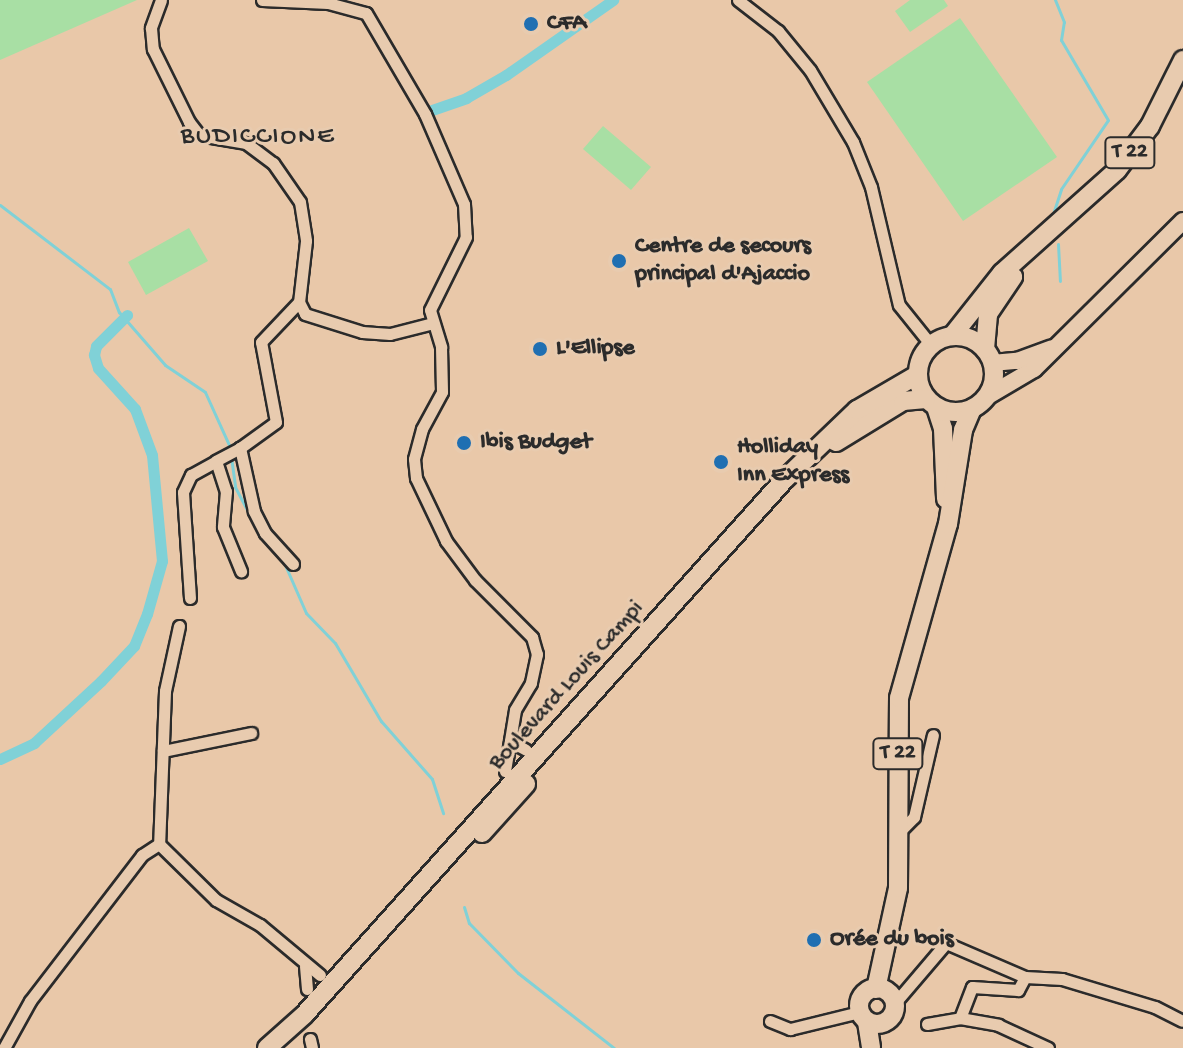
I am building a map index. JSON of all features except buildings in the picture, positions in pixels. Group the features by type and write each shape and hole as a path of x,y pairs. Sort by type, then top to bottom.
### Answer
{"main road":[{"name":"T 22","path":"988,356 988,314 1014,276 1055,230 1117,170 1150,126 1183,60"},
{"path":"1058,346 1017,361 988,356 970,339 952,336 931,345 917,375 931,403 953,413 972,409 1034,369 1058,346 1183,221"},
{"name":"T 22","path":"952,336 1002,273 1055,230"},
{"path":"988,356 988,396"},
{"name":"Boulevard Louis Campi","path":"267,1048 304,1015 785,479 857,410 917,375"},
{"name":"Boulevard Louis Campi","path":"281,1048 312,1022 361,962 504,813 831,447 903,401 931,403"},
{"name":"T 22","path":"931,403 943,429 948,524"},
{"name":"T 22","path":"876,989 898,888 899,698 948,524 963,430 972,409"},
{"path":"870,1019 894,1004 890,995 876,989 862,996 870,1019 882,1048"},
{"path":"870,1019 871,1048"}],"street":[{"path":"161,0 151,28 153,49 189,122 199,135 246,143 273,163 300,202 306,241 299,302 261,342 276,422 240,448 191,475 183,492 190,598"},
{"path":"262,0 330,1 366,13"},
{"path":"359,0 425,114 464,204 469,229 431,304 445,374 442,392 416,443 416,478 430,513 460,562 532,637 536,667 515,710 505,771"},
{"path":"738,0 778,31 810,70 853,142 871,187 899,305 931,345"},
{"path":"299,302 315,319 362,332 390,334 433,323"},
{"path":"240,448 254,511 265,533 293,564"},
{"path":"216,461 226,491 223,527 241,571"},
{"path":"179,626 165,691 159,844 216,900 260,925 305,966 320,975"},
{"path":"163,751 251,733"},
{"path":"899,832 914,817 933,735"},
{"path":"510,741 526,750"},
{"path":"4,1048 30,1001 142,855 159,844"},
{"path":"894,1004 946,943 1025,977 1062,979 1155,1007 1182,1021"},
{"path":"305,966 307,989"},
{"path":"960,1018 962,1002 972,987 1018,990 1025,977"},
{"path":"927,1024 960,1018 998,1025 1048,1048"},
{"path":"770,1021 790,1029 870,1019"}],"green space":[{"path":"0,0 137,0 0,60"},
{"path":"910,0 944,0 948,6 910,32 895,11"},
{"path":"960,18 1057,157 963,221 867,82"},
{"path":"603,126 651,167 631,190 583,149"},
{"path":"189,228 208,261 146,295 128,262"}],"waterway":[{"path":"432,110 466,98 506,75 613,0"},
{"path":"1052,217 1061,189 1108,120 1061,40 1064,22 1055,0"},
{"path":"0,205 110,289 119,312 165,365 205,392 229,445"},
{"path":"1058,244 1060,281"},
{"path":"0,759 34,743 101,681 134,646 147,614 162,561 152,455 135,409 98,368 94,355 96,346 127,315"},
{"path":"231,457 235,487 256,527"},
{"path":"282,558 306,613 335,643 381,721 432,779 443,813"},
{"path":"464,907 469,923 518,973 614,1048"}],"place":[{"name":"CFA","path":"531,24"},
{"name":"Centre de secours principal d'Ajaccio","path":"619,261"},
{"name":"L'Ellipse","path":"540,349"},
{"name":"Ibis Budget","path":"464,443"},
{"name":"Holliday Inn Express","path":"721,462"},
{"name":"Orée du bois","path":"814,940"}],"district":[{"name":"BUDICCIONE","path":"258,138"}]}
